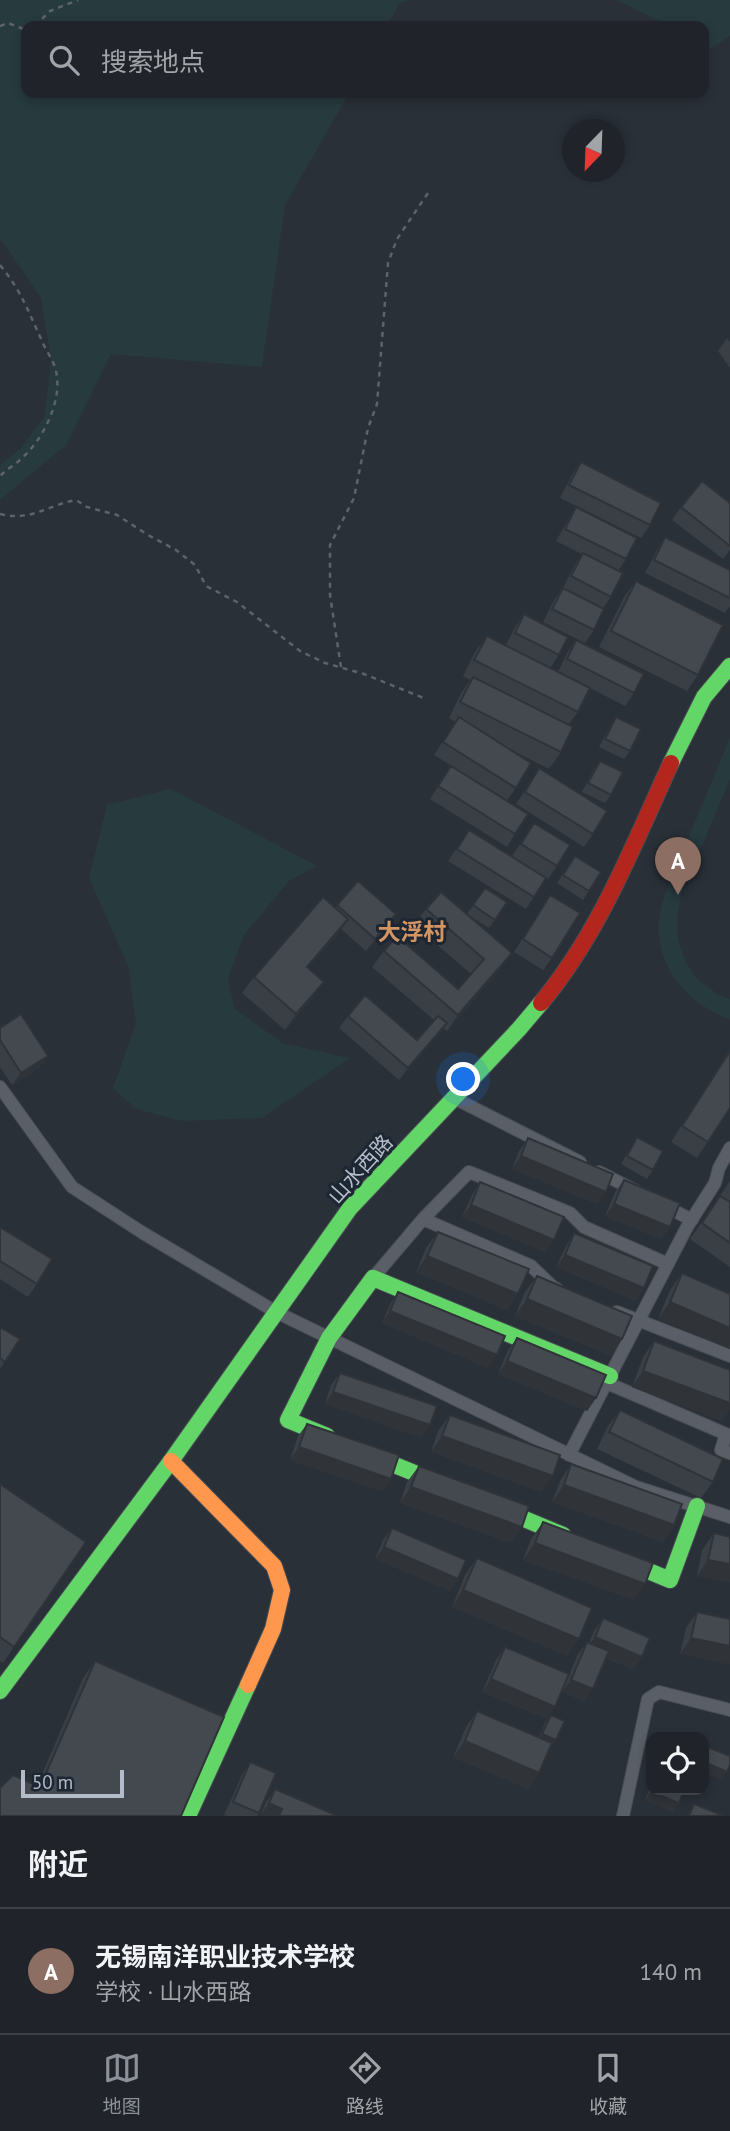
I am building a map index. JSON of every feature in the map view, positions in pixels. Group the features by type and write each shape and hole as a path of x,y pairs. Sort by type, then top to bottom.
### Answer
{"street":[{"name":"山水西路","path":"0,1692 171,1461 350,1208 519,1029 555,986 580,950 608,900 685,732 704,697 730,666"},
{"path":"0,1087 72,1187 143,1233 276,1312 636,1487 730,1517"},
{"path":"454,1098 692,1220"},
{"path":"569,1455 668,1264 715,1182 730,1148"},
{"path":"339,1441 288,1420 329,1338 373,1278 423,1219 469,1172 570,1213 584,1227 668,1264"},
{"path":"423,1219 531,1266 553,1287 565,1292"},
{"path":"373,1278 608,1379 726,1434 722,1450 730,1453"},
{"path":"602,1306 730,1356"},
{"path":"364,1452 453,1489"},
{"path":"171,1461 274,1566 282,1590 273,1629 188,1816"},
{"path":"492,1505 581,1543"},
{"path":"607,1553 670,1580 697,1506"},
{"path":"623,1816 648,1699 659,1692 730,1710"}],"path":[{"path":"40,21 50,11 78,0"},
{"path":"0,26 8,23 21,28"},
{"path":"341,667 330,595 330,545 354,498 368,428 377,404 388,263 397,239 428,194"},
{"path":"0,265 15,283 30,311 56,371 57,394 48,421 35,442 21,460 0,476"},
{"path":"0,514 15,518 42,512 76,499 87,507 117,515 176,550 195,565 206,586 237,602 300,651 325,663 364,674 426,699"}],"green space":[{"path":"0,0 408,0 400,3 390,21 21,21 21,98 346,98 285,205 262,367 111,354 66,445 0,500 0,465 21,448 45,416 51,358 41,298 0,238"},
{"path":"617,0 730,0 730,36 712,48 709,46 709,21 659,21"},
{"path":"730,738 730,779 681,896 677,917 678,940 686,962 697,979 719,995 730,999 730,1019 716,1014 692,997 673,976 661,949 659,929 668,886"},
{"path":"171,789 317,866 289,881 244,935 228,978 234,1008 282,1043 350,1058 262,1118 182,1121 136,1109 113,1088 136,1023 128,966 89,878 107,805"}],"building":[{"path":"581,462 661,503 650,525 569,485"},
{"path":"702,481 730,503 730,546 681,507"},
{"path":"576,507 637,538 626,559 565,529"},
{"path":"665,537 730,570 730,598 654,560"},
{"path":"583,553 623,573 611,597 571,576"},
{"path":"636,581 723,625 698,675 611,631"},
{"path":"563,588 604,609 594,630 552,609"},
{"path":"524,614 568,637 559,655 515,633"},
{"path":"487,636 590,688 578,712 474,660"},
{"path":"576,640 644,674 634,693 567,659"},
{"path":"473,677 573,727 561,752 460,702"},
{"path":"459,717 531,763 516,788 443,742"},
{"path":"616,717 641,729 630,751 605,739"},
{"path":"600,761 623,772 611,795 588,783"},
{"path":"451,766 528,814 515,834 438,786"},
{"path":"539,768 607,811 593,834 525,792"},
{"path":"534,823 570,845 557,866 521,844"},
{"path":"469,830 546,878 534,897 457,849"},
{"path":"575,856 601,872 589,891 563,875"},
{"path":"358,881 396,914 375,939 337,905"},
{"path":"485,888 507,902 495,920 473,905"},
{"path":"441,892 512,953 458,1015 384,951 397,936 458,989 484,959 426,909"},
{"path":"550,895 580,913 552,958 523,939"},
{"path":"323,897 348,919 307,967 324,982 296,1014 254,977"},
{"path":"365,995 417,1040 438,1016 447,1023 408,1068 348,1016"},
{"path":"21,1014 48,1056 21,1073 0,1040 0,1028"},
{"path":"730,1051 730,1108 708,1142 682,1126"},
{"path":"637,1137 663,1151 653,1170 627,1156"},
{"path":"528,1138 613,1174 606,1192 521,1156"},
{"path":"624,1180 680,1203 670,1227 614,1204"},
{"path":"480,1182 564,1217 554,1240 471,1205"},
{"path":"720,1196 730,1202 730,1243 702,1223"},
{"path":"0,1227 52,1259 37,1284 0,1261"},
{"path":"438,1232 529,1269 518,1294 427,1256"},
{"path":"574,1233 653,1266 644,1288 565,1255"},
{"path":"682,1273 730,1294 730,1328 670,1302"},
{"path":"537,1276 632,1316 622,1339 527,1299"},
{"path":"398,1292 505,1336 497,1355 390,1311"},
{"path":"0,1327 20,1339 5,1362 0,1358"},
{"path":"517,1338 606,1375 596,1398 507,1361"},
{"path":"654,1341 730,1370 730,1403 643,1371"},
{"path":"340,1373 437,1406 430,1425 333,1392"},
{"path":"620,1410 723,1459 713,1482 609,1432"},
{"path":"450,1415 560,1455 553,1476 442,1436"},
{"path":"307,1424 399,1455 391,1479 299,1447"},
{"path":"571,1464 682,1504 674,1525 564,1485"},
{"path":"419,1466 529,1506 522,1527 411,1487"},
{"path":"0,1484 86,1542 14,1647 0,1637"},
{"path":"543,1522 653,1563 645,1584 535,1543"},
{"path":"392,1528 466,1560 458,1579 384,1547"},
{"path":"714,1533 730,1537 730,1564 708,1560"},
{"path":"477,1558 592,1608 579,1639 463,1590"},
{"path":"697,1612 730,1619 730,1646 691,1638"},
{"path":"603,1618 650,1638 642,1657 595,1637"},
{"path":"587,1642 609,1651 593,1689 571,1680"},
{"path":"505,1647 569,1674 555,1707 491,1679"},
{"path":"95,1661 224,1717 181,1816 0,1816 0,1788 13,1775 40,1787"},
{"path":"477,1711 552,1743 539,1773 465,1741"},
{"path":"551,1715 565,1721 556,1740 542,1734"},
{"path":"709,1748 730,1756 727,1772 709,1764"},
{"path":"250,1762 276,1773 259,1813 233,1802"},
{"path":"275,1789 338,1816 279,1816 282,1809 269,1803"},
{"path":"659,1795 682,1795 679,1803"},
{"path":"694,1804 722,1815 722,1816 689,1816"}],"traffic: fast":[{"path":"671,763 704,697 730,666"},
{"path":"0,1691 171,1461 350,1208 541,1003"},
{"path":"327,1436 288,1420 329,1338 373,1278 610,1376"},
{"path":"375,1457 434,1481"},
{"path":"627,1562 670,1580 697,1506"},
{"path":"505,1511 563,1535"},
{"path":"188,1816 248,1685"}],"traffic: slow":[{"path":"171,1461 274,1566 282,1590 273,1629 248,1685"}],"traffic: jam":[{"path":"541,1003 562,976 598,918 671,763"}],"place":[{"name":"无锡南洋职业技术学校","path":"678,895"}],"district":[{"name":"大浮村","path":"412,931"}]}
